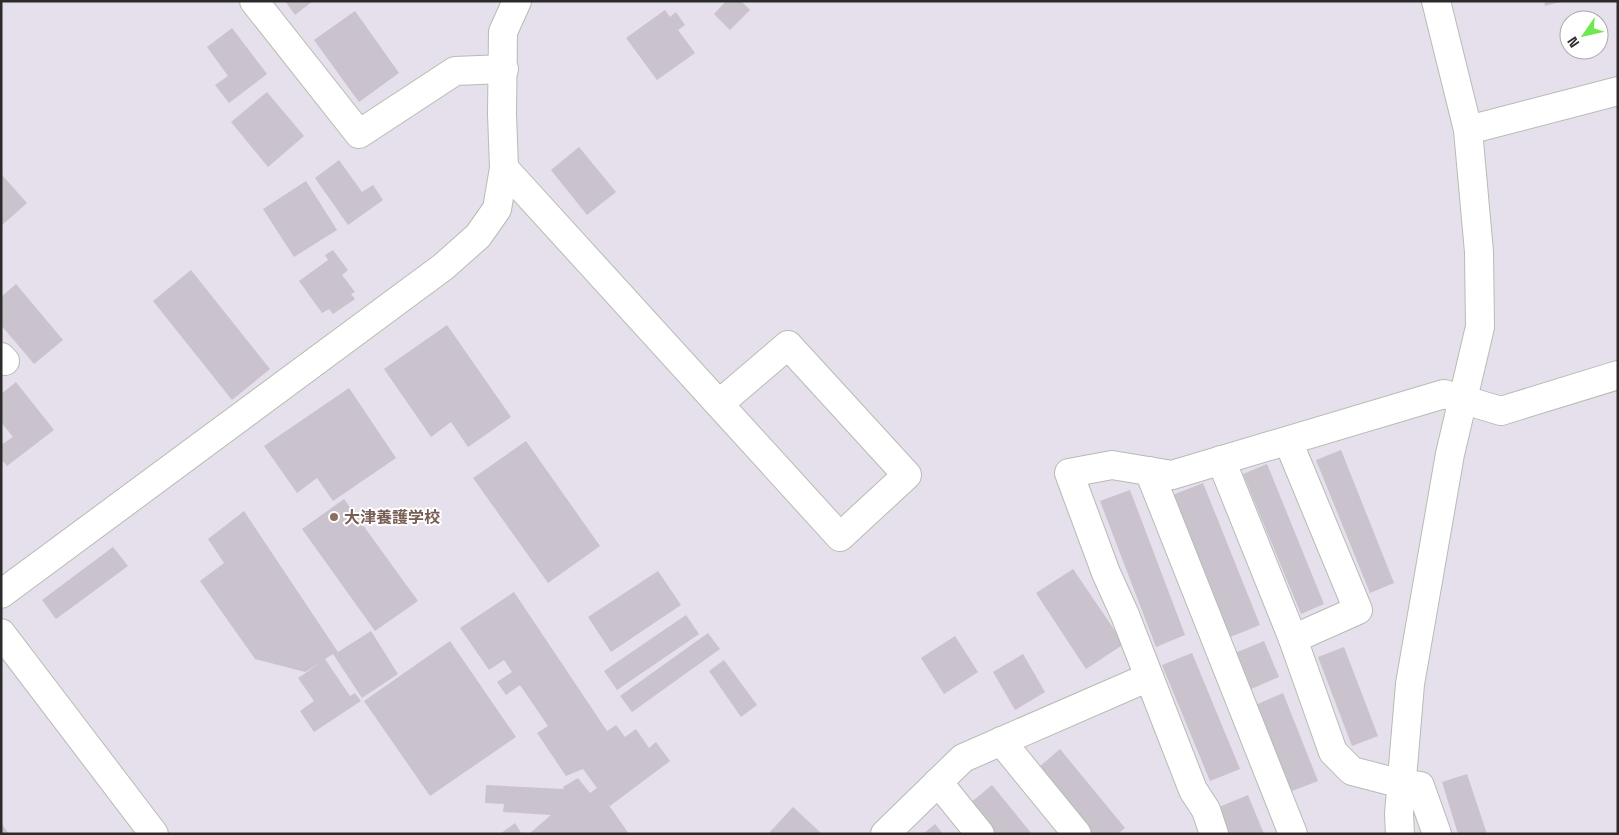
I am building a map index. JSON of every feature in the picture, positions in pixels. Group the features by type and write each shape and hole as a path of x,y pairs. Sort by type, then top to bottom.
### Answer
{"street":[{"path":"254,1 359,134 455,72 504,69"},
{"path":"1,594 443,267 478,236 497,209 504,168 502,114 504,32 517,1"},
{"path":"1400,834 1410,684 1450,454 1480,327 1480,252 1468,130 1436,1"},
{"path":"1468,130 1618,91"},
{"path":"504,168 840,537 907,475 788,345 719,404"},
{"path":"1214,834 1206,810 1193,790 1125,615 1106,573 1069,473 1112,465 1172,475 1444,394 1462,401 1501,411 1618,376"},
{"path":"1288,441 1358,610 1293,639"},
{"path":"1220,460 1293,639 1332,752 1352,771 1402,784 1420,786 1437,834"},
{"path":"1149,472 1293,834"},
{"path":"1,633 154,834"},
{"path":"885,834 963,758 1149,677"},
{"path":"1002,741 1077,834"},
{"path":"938,782 980,834"}],"building":[{"path":"285,1 313,1 295,15"},
{"path":"726,1 741,1 750,10 730,30 714,14"},
{"path":"1544,1 1560,1 1560,2 1545,6"},
{"path":"665,10 670,17 676,12 685,25 678,30 695,53 657,80 626,38"},
{"path":"355,11 399,73 359,102 314,40"},
{"path":"232,28 267,74 229,103 215,85 228,76 207,47"},
{"path":"267,92 304,136 268,167 231,122"},
{"path":"579,147 616,192 587,215 551,170"},
{"path":"339,160 362,192 373,185 383,200 348,225 315,178"},
{"path":"1,174 27,203 1,226"},
{"path":"306,181 337,230 294,257 263,209"},
{"path":"333,250 348,270 342,275 355,292 351,294 355,299 333,314 329,309 322,313 299,281 328,260 325,255"},
{"path":"191,270 270,369 232,400 153,301"},
{"path":"16,284 63,340 34,364 1,325 1,297"},
{"path":"447,325 511,417 468,447 451,422 431,437 384,369"},
{"path":"16,382 54,430 7,466 1,459 1,445 13,437 1,422 1,394"},
{"path":"349,388 396,458 333,501 317,478 297,493 264,446"},
{"path":"526,441 600,546 548,583 473,478"},
{"path":"1341,450 1394,583 1370,593 1316,460"},
{"path":"1267,464 1324,604 1301,614 1243,474"},
{"path":"1203,483 1260,625 1228,638 1170,496"},
{"path":"1130,490 1185,635 1156,647 1100,501"},
{"path":"344,499 418,601 375,631 302,529"},
{"path":"244,511 338,652 371,631 398,674 362,698 333,654 325,659 350,696 355,693 361,701 314,732 300,711 314,701 298,678 320,663 305,672 255,659 200,581 224,563 208,539"},
{"path":"113,547 128,566 56,619 42,600"},
{"path":"1073,569 1124,644 1086,669 1036,593"},
{"path":"658,571 681,605 611,652 588,617"},
{"path":"514,592 607,731 616,725 625,737 636,729 649,748 656,742 670,761 610,806 606,801 629,834 529,834 551,815 503,812 504,804 485,803 486,785 564,789 563,787 578,778 590,793 597,788 583,769 566,776 537,733 548,726 520,685 506,695 497,682 512,672 504,660 489,670 460,628"},
{"path":"686,615 699,634 617,690 604,671"},
{"path":"708,633 720,649 632,712 620,696"},
{"path":"955,636 978,672 944,694 921,658"},
{"path":"450,641 516,737 430,796 364,701"},
{"path":"1264,641 1279,677 1251,689 1235,653"},
{"path":"1344,647 1378,736 1352,746 1318,657"},
{"path":"1192,653 1240,769 1210,781 1162,665"},
{"path":"1023,654 1045,692 1015,710 993,672"},
{"path":"724,660 757,705 741,717 709,671"},
{"path":"1283,693 1318,781 1287,793 1253,706"},
{"path":"1060,749 1125,828 1118,834 1092,834 1038,768"},
{"path":"1467,774 1487,834 1458,834 1442,782"},
{"path":"992,785 1032,834 994,834 969,804"},
{"path":"1248,795 1264,834 1229,834 1219,807"},
{"path":"793,807 822,834 768,834"},
{"path":"1,823 9,834 1,834"},
{"path":"515,823 522,834 500,834"},
{"path":"935,824 943,834 923,834"}],"place":[{"name":"大津養護学校","path":"334,517"}]}
